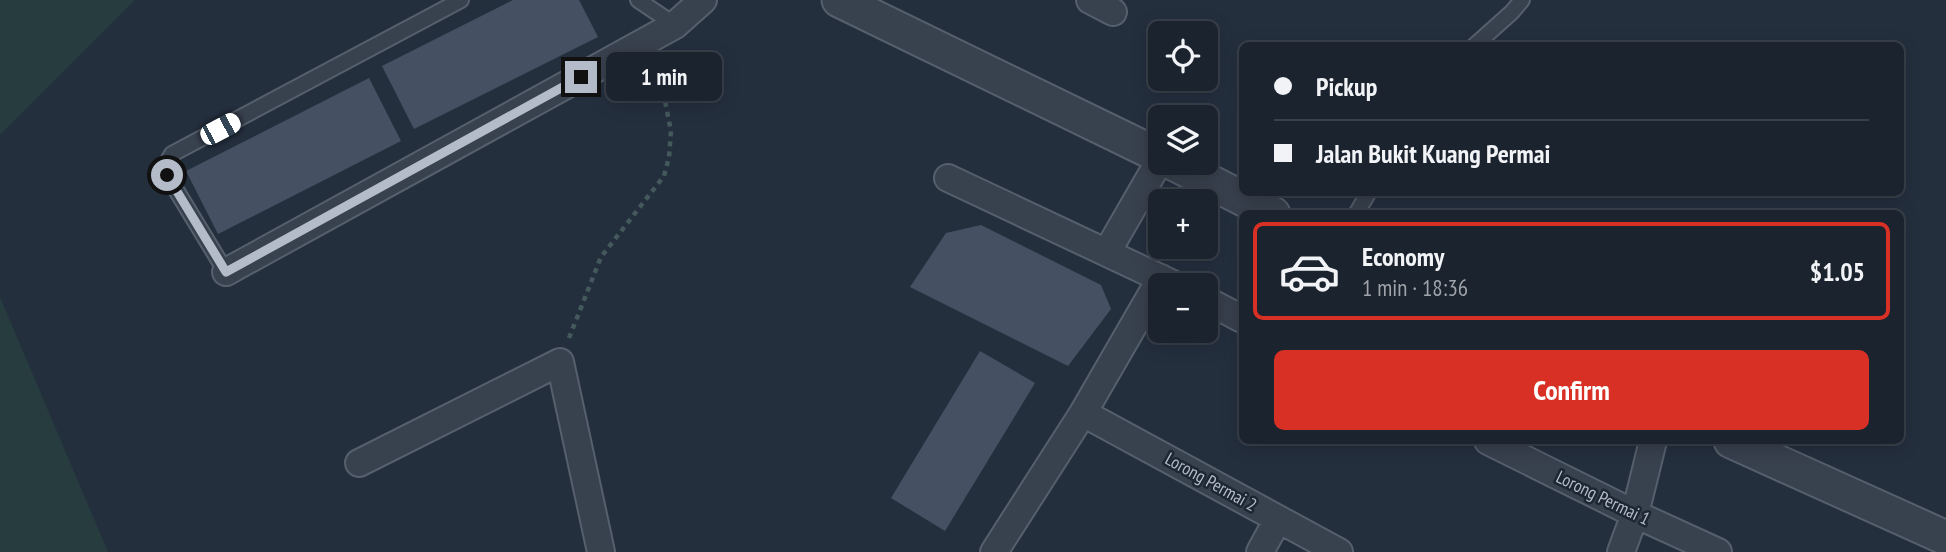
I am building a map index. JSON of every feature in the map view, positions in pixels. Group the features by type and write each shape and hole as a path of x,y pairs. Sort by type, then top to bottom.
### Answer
{"street":[{"path":"226,272 675,25 703,0"},
{"path":"839,0 1148,152"},
{"path":"1107,252 1150,175"},
{"path":"1197,175 1265,210"},
{"path":"948,178 1150,273"},
{"path":"1218,306 1239,317"},
{"path":"994,552 1148,313"},
{"path":"359,463 560,362 601,552"},
{"name":"Lorong Permai 2","path":"1083,413 1339,552"},
{"name":"Lorong Permai 1","path":"1494,444 1718,552"},
{"path":"1621,552 1635,514 1652,444"},
{"path":"1738,444 1946,538"},
{"path":"1260,552 1278,519"}],"lane":[{"path":"226,272 167,175 166,164 172,154 461,0"},
{"path":"638,0 675,25"},
{"path":"1478,42 1522,0"}],"path":[{"path":"560,362 601,257 664,176 671,131 665,101 675,25"}],"green space":[{"path":"0,0 135,0 0,135"},
{"path":"0,297 108,552 0,552"}],"building":[{"path":"513,0 579,0 598,37 414,129 382,66"},
{"path":"369,78 401,141 218,234 186,171"},
{"path":"981,225 1101,285 1111,309 1068,366 910,287 946,233"},
{"path":"980,351 1035,383 945,531 891,498"}],"route":[{"path":"167,175 226,272 581,77"}]}
